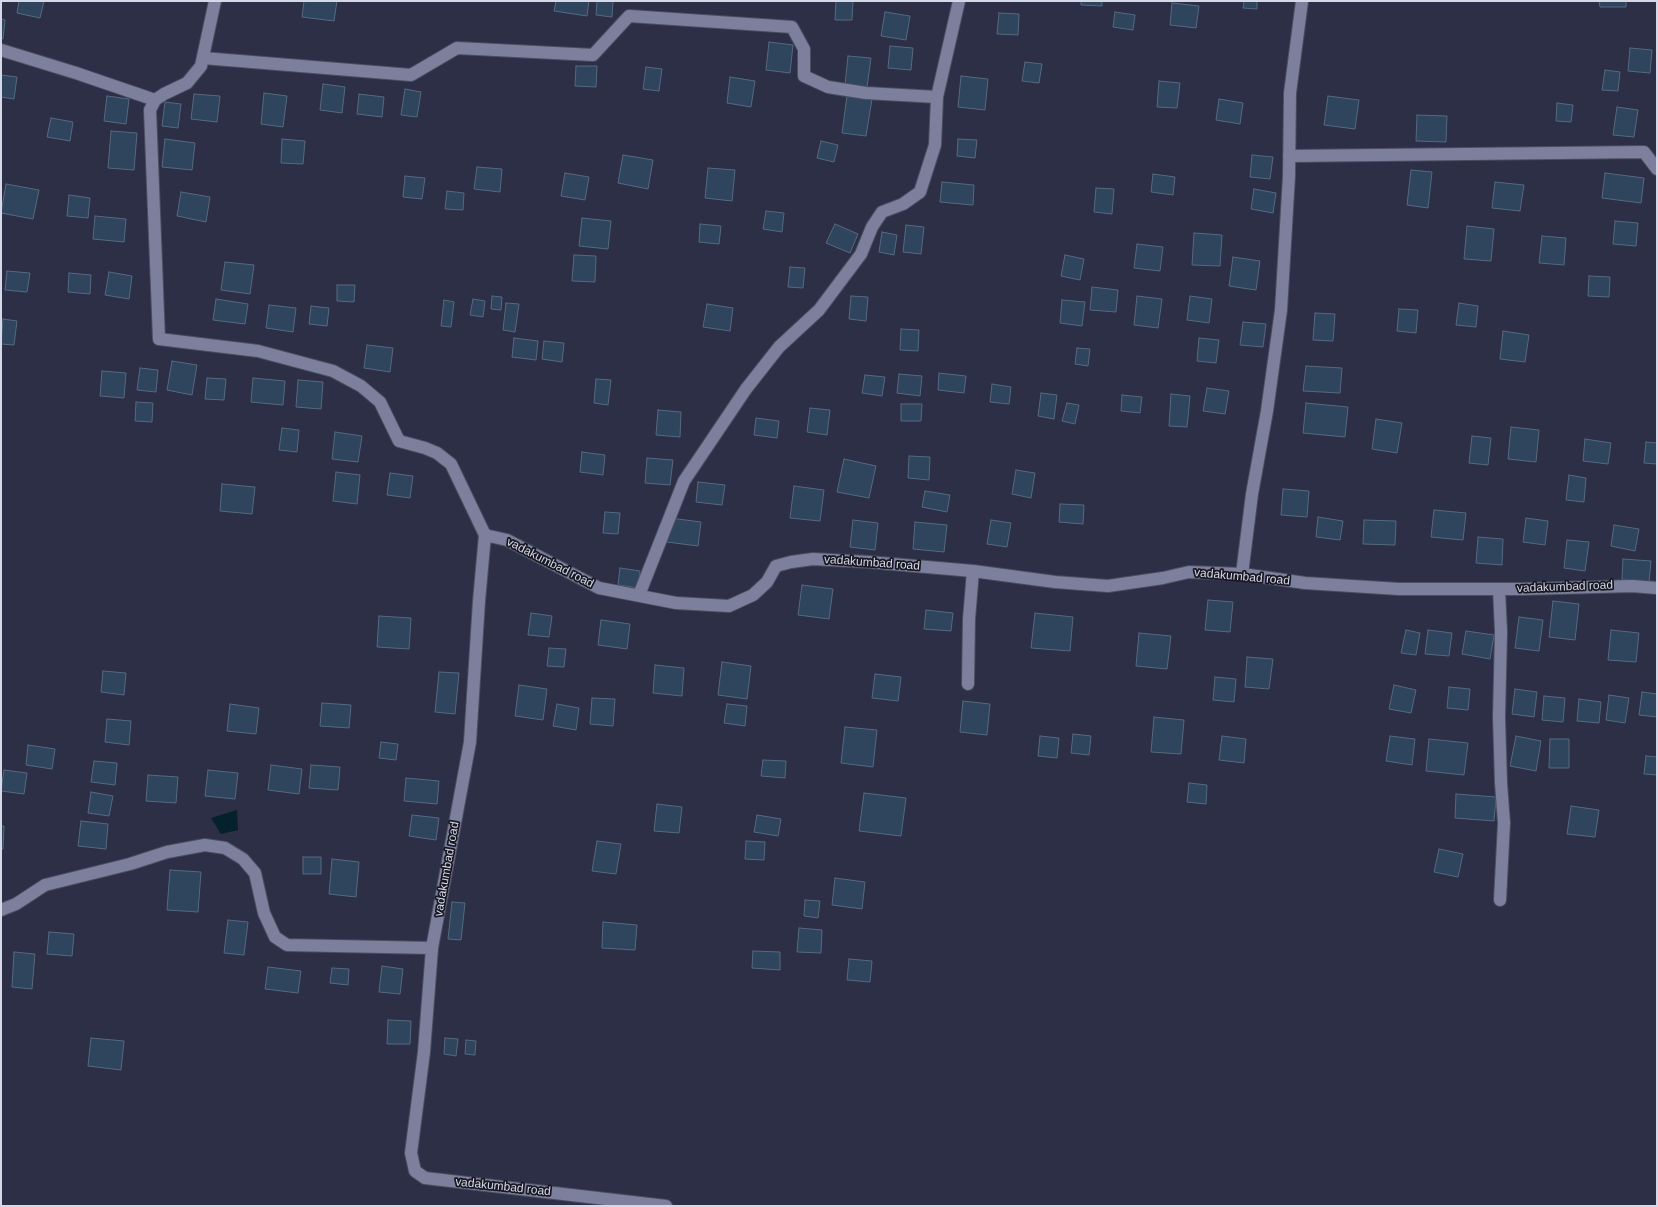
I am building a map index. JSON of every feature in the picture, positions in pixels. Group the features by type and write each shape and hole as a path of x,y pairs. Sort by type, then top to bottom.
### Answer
{"street":[{"path":"215,1 201,66 187,83 155,100 150,110 158,338 258,351 333,371 361,386 380,402 399,441 437,453 451,464 485,535"},
{"path":"639,595 684,481 746,389 779,347 819,310 861,254 872,227 882,212 903,204 920,192 935,145 937,97 959,1"},
{"path":"1242,574 1252,494 1267,411 1281,310 1289,156 1290,93 1302,1"},
{"path":"203,58 411,75 457,48 593,55 629,16 792,27 804,49 804,76 828,87 866,93 937,97"},
{"path":"1,50 76,73 155,100"},
{"path":"1289,156 1644,152 1657,169"},
{"name":"vadakumbad road","path":"666,1206 425,1178 415,1171 410,1153 424,1052 432,948 470,742 479,601 485,535 507,540 599,588 676,603 730,606 753,594 767,582 776,566 813,559 973,571 1055,582 1108,586 1163,578 1189,572 1242,574 1305,583 1399,589 1499,589 1632,586 1657,588"},
{"path":"968,684 969,619 973,571"},
{"path":"1499,589 1501,632 1499,717 1500,783 1504,823 1500,900"},
{"path":"1,910 16,904 45,885 130,864 167,852 205,845 225,848 243,859 255,872 264,913 275,937 287,945 432,948"}],"water":[{"path":"237,810 238,830 221,834 211,818"}],"building":[{"path":"19,1 44,1 40,18 17,13"},
{"path":"304,1 337,1 334,21 302,17"},
{"path":"556,1 589,1 587,16 554,11"},
{"path":"597,1 613,1 612,17 596,15"},
{"path":"836,1 853,1 852,20 835,20"},
{"path":"1081,1 1102,1 1102,6 1081,5"},
{"path":"1244,1 1257,1 1257,9 1243,8"},
{"path":"1599,1 1626,1 1626,7 1600,7"},
{"path":"1172,3 1199,6 1196,28 1170,25"},
{"path":"885,12 910,16 906,40 881,36"},
{"path":"1115,12 1135,15 1133,30 1113,27"},
{"path":"999,13 1019,14 1018,35 997,34"},
{"path":"1,19 5,20 3,39 1,38"},
{"path":"769,42 793,45 790,73 766,70"},
{"path":"890,46 913,48 911,70 888,68"},
{"path":"1630,48 1652,50 1650,73 1628,71"},
{"path":"848,56 871,58 867,87 845,85"},
{"path":"1025,62 1042,64 1039,83 1022,81"},
{"path":"576,66 597,66 596,87 575,86"},
{"path":"646,67 662,69 659,91 643,89"},
{"path":"1605,70 1620,72 1618,91 1602,90"},
{"path":"1,75 17,77 14,99 1,97"},
{"path":"961,76 988,79 985,110 958,107"},
{"path":"730,77 755,81 751,107 727,103"},
{"path":"1159,81 1180,83 1177,108 1157,107"},
{"path":"323,84 345,87 342,113 320,110"},
{"path":"405,89 421,92 417,117 401,115"},
{"path":"264,93 287,96 283,127 261,124"},
{"path":"194,94 220,96 217,122 191,119"},
{"path":"359,94 384,97 382,117 357,114"},
{"path":"107,96 129,99 126,124 104,121"},
{"path":"847,96 872,99 866,136 842,133"},
{"path":"1328,96 1359,100 1355,129 1324,125"},
{"path":"1219,99 1243,103 1240,124 1216,120"},
{"path":"165,102 181,104 178,128 162,126"},
{"path":"1557,103 1573,105 1571,122 1556,121"},
{"path":"1617,107 1638,110 1634,137 1613,135"},
{"path":"1417,115 1447,116 1446,142 1416,141"},
{"path":"51,118 73,122 70,141 47,137"},
{"path":"111,131 137,133 134,170 108,168"},
{"path":"165,139 195,143 192,170 162,167"},
{"path":"282,139 305,141 303,164 281,163"},
{"path":"958,139 977,140 975,158 957,156"},
{"path":"821,141 838,145 834,162 817,158"},
{"path":"623,155 653,160 648,189 618,183"},
{"path":"1252,155 1273,157 1270,179 1250,177"},
{"path":"477,167 502,169 500,192 474,189"},
{"path":"708,168 735,170 732,201 705,198"},
{"path":"1411,170 1432,172 1428,208 1407,205"},
{"path":"565,173 589,177 585,200 561,196"},
{"path":"1605,173 1644,178 1641,203 1602,198"},
{"path":"1153,174 1175,177 1173,195 1151,192"},
{"path":"405,176 425,178 422,199 403,197"},
{"path":"942,182 974,185 973,205 940,202"},
{"path":"1495,182 1524,185 1520,211 1492,208"},
{"path":"6,184 39,190 33,219 1,213"},
{"path":"1096,188 1114,189 1112,214 1094,212"},
{"path":"1254,189 1276,193 1273,213 1251,209"},
{"path":"447,191 464,193 463,210 445,209"},
{"path":"181,192 210,197 206,222 177,216"},
{"path":"69,195 90,198 88,218 67,216"},
{"path":"766,211 784,213 782,232 763,229"},
{"path":"95,216 126,219 124,242 93,239"},
{"path":"582,218 611,221 608,249 579,246"},
{"path":"1615,221 1638,223 1636,246 1613,244"},
{"path":"700,224 721,226 719,244 699,242"},
{"path":"835,224 858,234 850,253 826,243"},
{"path":"906,225 924,227 921,254 903,252"},
{"path":"1467,226 1494,229 1491,261 1464,259"},
{"path":"882,232 897,235 894,255 879,252"},
{"path":"1194,233 1222,235 1220,266 1192,265"},
{"path":"1542,236 1566,238 1564,265 1539,263"},
{"path":"1137,244 1163,247 1160,271 1134,268"},
{"path":"574,255 596,256 595,282 572,281"},
{"path":"1065,255 1084,259 1080,280 1061,276"},
{"path":"1233,257 1260,261 1256,290 1229,286"},
{"path":"225,262 254,265 250,294 221,290"},
{"path":"790,267 805,268 803,288 788,287"},
{"path":"7,271 30,273 27,292 5,290"},
{"path":"109,272 132,276 129,299 105,295"},
{"path":"69,273 91,275 90,294 68,292"},
{"path":"1589,276 1610,277 1609,297 1588,296"},
{"path":"337,285 355,285 354,302 337,301"},
{"path":"1092,287 1118,290 1116,312 1090,310"},
{"path":"492,296 502,297 501,310 491,309"},
{"path":"851,296 868,297 866,321 849,319"},
{"path":"1137,296 1162,299 1158,328 1134,325"},
{"path":"1190,296 1212,299 1209,323 1187,320"},
{"path":"216,299 248,304 245,324 213,320"},
{"path":"473,299 485,301 483,317 470,315"},
{"path":"444,300 454,302 451,327 441,326"},
{"path":"1062,300 1085,302 1082,326 1060,323"},
{"path":"506,303 519,304 515,332 503,330"},
{"path":"1459,303 1478,306 1476,327 1456,325"},
{"path":"707,304 733,308 730,331 703,327"},
{"path":"269,305 296,308 293,332 266,328"},
{"path":"311,306 329,308 327,326 309,324"},
{"path":"1399,309 1418,310 1416,333 1397,331"},
{"path":"1315,313 1335,314 1333,341 1313,340"},
{"path":"3,319 17,321 14,345 1,344"},
{"path":"1243,322 1266,324 1263,347 1240,345"},
{"path":"901,329 919,330 918,351 900,350"},
{"path":"1503,331 1529,335 1525,362 1500,359"},
{"path":"514,338 538,341 536,360 512,357"},
{"path":"1199,338 1219,340 1216,363 1197,361"},
{"path":"544,341 564,343 562,362 542,359"},
{"path":"367,345 393,348 390,372 364,368"},
{"path":"1077,348 1090,349 1088,366 1075,364"},
{"path":"172,361 197,365 192,395 167,390"},
{"path":"1306,366 1342,368 1340,393 1303,391"},
{"path":"140,368 158,370 156,392 137,390"},
{"path":"102,371 126,373 124,398 100,396"},
{"path":"939,373 966,376 964,393 938,390"},
{"path":"899,374 922,376 920,396 897,393"},
{"path":"865,375 885,377 882,396 862,393"},
{"path":"207,378 226,379 224,400 205,399"},
{"path":"253,378 285,381 283,405 251,402"},
{"path":"596,379 611,380 608,405 594,403"},
{"path":"298,380 323,382 321,409 296,407"},
{"path":"992,384 1011,387 1009,404 990,402"},
{"path":"1207,388 1229,391 1225,414 1203,411"},
{"path":"1041,393 1057,395 1054,419 1038,416"},
{"path":"1171,394 1190,396 1187,427 1169,426"},
{"path":"1122,395 1142,397 1140,413 1121,411"},
{"path":"136,402 153,403 152,422 135,421"},
{"path":"1067,403 1079,405 1075,424 1062,421"},
{"path":"1306,403 1348,407 1345,437 1303,433"},
{"path":"901,404 922,404 921,421 901,421"},
{"path":"810,408 830,410 827,435 807,432"},
{"path":"658,410 681,412 680,437 656,435"},
{"path":"756,418 779,421 777,438 754,435"},
{"path":"1376,419 1402,423 1397,453 1372,449"},
{"path":"1511,427 1539,430 1536,462 1508,459"},
{"path":"282,428 299,430 297,452 279,450"},
{"path":"335,432 362,436 358,462 332,459"},
{"path":"1472,436 1491,438 1488,465 1469,463"},
{"path":"1585,439 1611,443 1608,464 1583,461"},
{"path":"1646,442 1657,443 1657,464 1644,463"},
{"path":"582,452 605,455 603,475 580,472"},
{"path":"909,456 930,457 929,480 908,478"},
{"path":"647,458 673,460 670,485 645,483"},
{"path":"844,459 876,466 869,498 837,492"},
{"path":"1016,470 1035,473 1031,498 1012,494"},
{"path":"336,472 360,475 357,504 333,501"},
{"path":"390,473 413,476 410,498 387,495"},
{"path":"1569,475 1586,478 1584,502 1566,500"},
{"path":"698,482 725,485 722,505 696,502"},
{"path":"222,484 255,487 252,514 220,511"},
{"path":"794,486 824,490 820,521 790,518"},
{"path":"1283,489 1309,491 1307,517 1281,515"},
{"path":"925,491 950,495 947,512 922,507"},
{"path":"1060,504 1084,505 1083,524 1059,522"},
{"path":"1434,510 1466,513 1463,540 1431,537"},
{"path":"605,512 620,513 618,534 603,533"},
{"path":"1318,517 1343,521 1340,540 1316,537"},
{"path":"670,518 701,522 698,546 667,542"},
{"path":"1526,518 1548,521 1545,545 1523,542"},
{"path":"853,520 878,523 875,550 850,547"},
{"path":"991,520 1011,523 1007,547 987,544"},
{"path":"1364,520 1396,521 1395,545 1363,544"},
{"path":"915,522 947,525 944,552 913,549"},
{"path":"1614,525 1639,529 1635,551 1611,546"},
{"path":"1478,537 1503,539 1502,565 1476,563"},
{"path":"1567,540 1589,542 1585,571 1564,568"},
{"path":"1623,559 1651,561 1649,582 1622,579"},
{"path":"620,568 640,571 638,588 618,585"},
{"path":"802,585 833,589 829,619 798,615"},
{"path":"1208,600 1233,602 1230,632 1205,630"},
{"path":"1553,601 1579,604 1575,640 1549,637"},
{"path":"926,610 953,613 951,631 924,629"},
{"path":"531,613 552,616 549,637 528,635"},
{"path":"1035,613 1073,617 1070,651 1031,648"},
{"path":"379,616 411,618 409,649 377,647"},
{"path":"1519,617 1543,620 1539,651 1515,648"},
{"path":"601,620 630,624 627,649 598,645"},
{"path":"1406,630 1420,633 1416,655 1401,653"},
{"path":"1428,630 1452,633 1449,656 1425,654"},
{"path":"1611,630 1639,633 1636,662 1608,660"},
{"path":"1466,631 1494,635 1490,659 1462,654"},
{"path":"1139,633 1171,636 1167,669 1136,666"},
{"path":"549,648 566,649 564,667 547,666"},
{"path":"1247,657 1273,659 1269,689 1245,687"},
{"path":"722,662 751,666 747,699 718,695"},
{"path":"655,665 684,668 682,696 653,693"},
{"path":"103,671 126,673 124,695 101,692"},
{"path":"439,672 459,673 455,714 435,712"},
{"path":"875,674 901,677 898,701 872,698"},
{"path":"1215,677 1236,679 1234,702 1213,700"},
{"path":"519,685 547,689 543,720 515,716"},
{"path":"1394,685 1416,690 1411,713 1389,709"},
{"path":"1449,687 1470,689 1468,710 1447,708"},
{"path":"1515,689 1537,692 1534,717 1512,714"},
{"path":"1642,692 1657,694 1657,717 1639,715"},
{"path":"1609,695 1629,698 1625,723 1606,720"},
{"path":"1544,696 1565,698 1563,722 1542,720"},
{"path":"592,698 615,699 613,726 590,724"},
{"path":"1579,699 1601,702 1599,723 1577,721"},
{"path":"963,701 990,704 987,735 960,732"},
{"path":"322,703 351,705 349,728 320,726"},
{"path":"230,704 259,708 256,734 227,731"},
{"path":"557,704 579,708 576,730 553,726"},
{"path":"727,704 747,706 745,726 724,723"},
{"path":"1154,717 1184,720 1181,754 1151,752"},
{"path":"107,719 131,721 129,745 105,742"},
{"path":"845,727 877,730 873,767 841,763"},
{"path":"1073,734 1091,736 1089,755 1071,753"},
{"path":"1040,736 1059,738 1057,758 1038,756"},
{"path":"1222,736 1246,739 1244,763 1219,760"},
{"path":"1390,736 1415,739 1412,765 1386,761"},
{"path":"1516,736 1541,741 1536,771 1510,766"},
{"path":"1429,739 1468,743 1464,775 1426,771"},
{"path":"1550,739 1569,739 1569,768 1549,768"},
{"path":"381,742 398,744 396,760 379,758"},
{"path":"28,745 55,749 52,769 26,765"},
{"path":"1646,756 1657,757 1657,775 1644,774"},
{"path":"763,760 786,761 785,778 761,776"},
{"path":"94,761 117,763 115,785 91,782"},
{"path":"271,765 302,769 299,794 268,790"},
{"path":"311,765 340,767 338,790 309,788"},
{"path":"4,770 27,773 24,794 1,791"},
{"path":"208,770 238,773 235,799 205,796"},
{"path":"148,775 178,777 176,803 146,801"},
{"path":"406,778 439,781 437,804 404,801"},
{"path":"1189,783 1207,785 1206,804 1187,802"},
{"path":"91,792 113,796 109,816 88,813"},
{"path":"864,793 906,798 901,836 859,831"},
{"path":"1456,794 1496,797 1494,821 1455,818"},
{"path":"657,804 682,807 679,833 654,831"},
{"path":"1571,806 1599,810 1595,837 1567,834"},
{"path":"412,815 439,818 436,840 409,836"},
{"path":"757,815 781,819 778,836 754,832"},
{"path":"81,821 108,824 106,849 78,846"},
{"path":"1,826 4,826 3,849 1,849"},
{"path":"597,841 621,844 616,874 592,871"},
{"path":"746,841 765,842 764,860 745,859"},
{"path":"1439,849 1463,854 1458,877 1434,872"},
{"path":"303,857 321,857 321,874 303,874"},
{"path":"332,859 359,862 356,897 329,894"},
{"path":"170,870 201,872 198,912 167,910"},
{"path":"835,878 865,882 862,909 832,905"},
{"path":"805,900 820,901 818,918 804,916"},
{"path":"452,902 465,903 461,940 448,939"},
{"path":"228,920 248,922 244,955 224,953"},
{"path":"603,922 637,925 635,950 602,948"},
{"path":"799,928 822,930 821,953 797,952"},
{"path":"49,932 74,934 72,956 47,954"},
{"path":"753,951 780,952 780,970 752,968"},
{"path":"14,952 35,954 32,989 12,987"},
{"path":"849,959 872,961 870,982 847,980"},
{"path":"382,966 403,969 400,994 379,992"},
{"path":"268,967 301,971 298,993 265,989"},
{"path":"332,968 349,969 348,985 330,983"},
{"path":"388,1020 411,1021 410,1044 387,1044"},
{"path":"91,1038 124,1041 121,1070 88,1066"},
{"path":"445,1038 458,1039 456,1056 444,1054"},
{"path":"466,1040 476,1041 475,1055 465,1054"}]}
